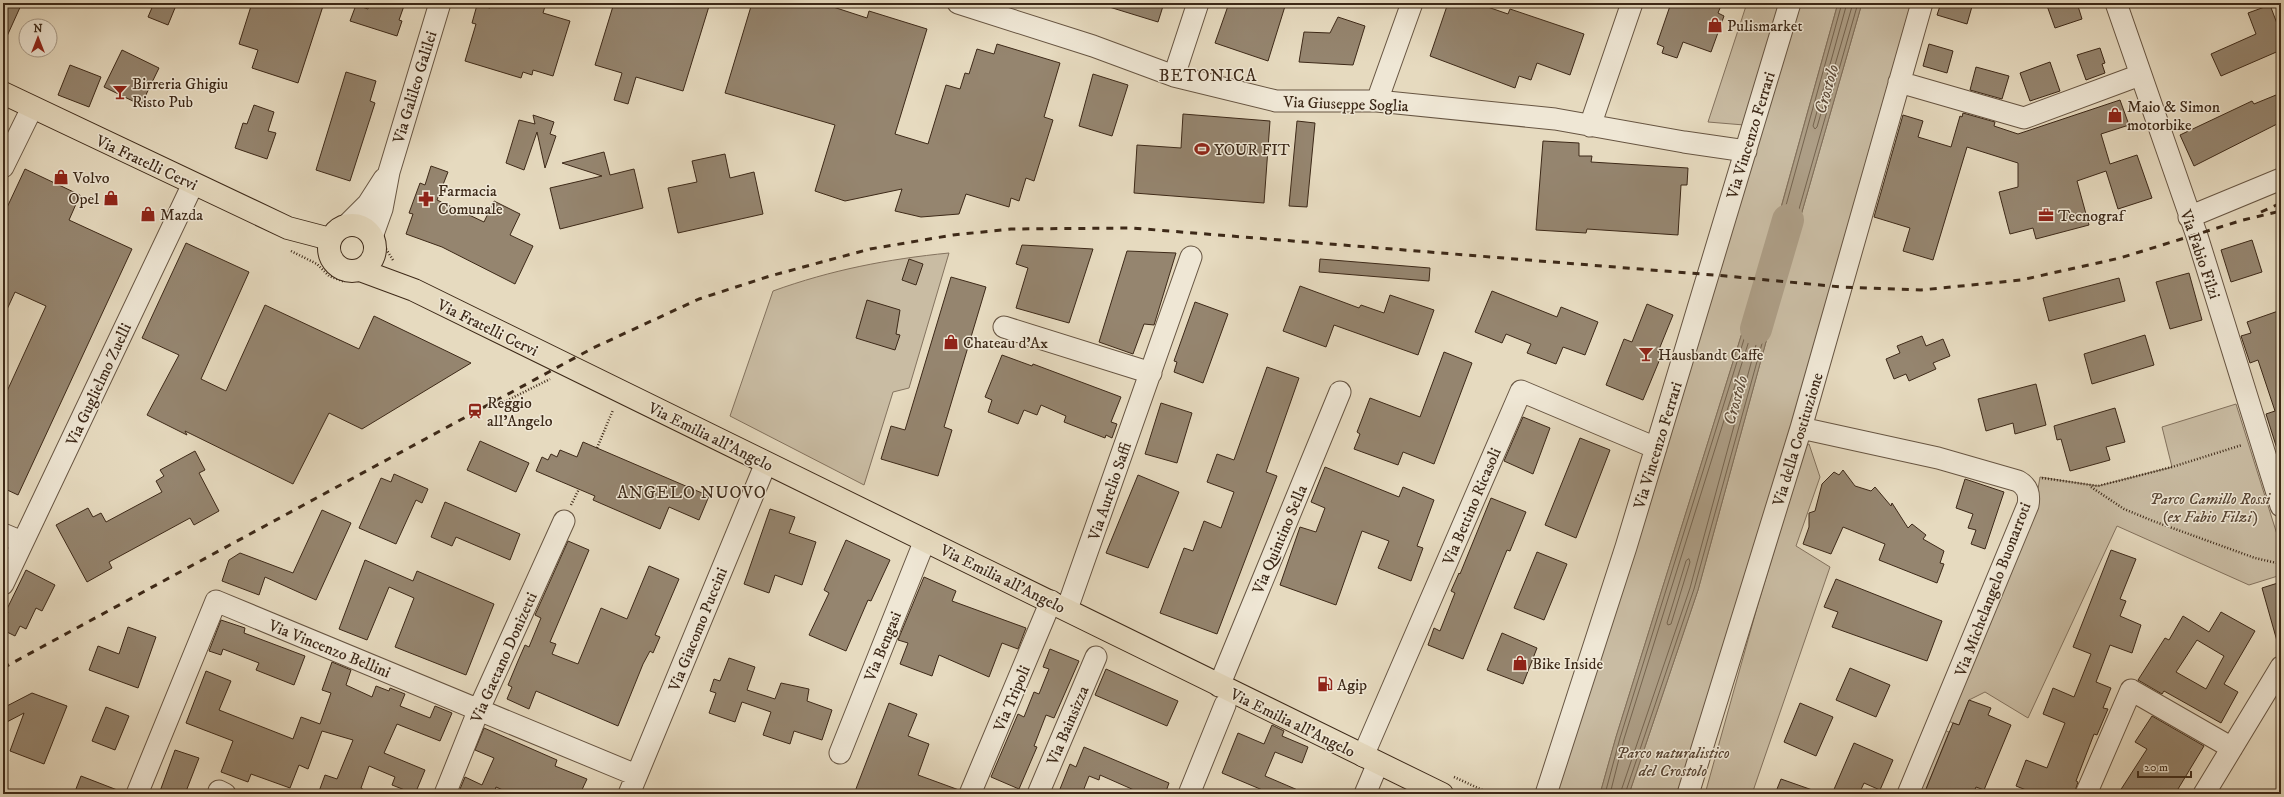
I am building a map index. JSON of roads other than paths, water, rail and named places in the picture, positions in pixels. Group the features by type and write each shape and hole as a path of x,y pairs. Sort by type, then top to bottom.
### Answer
{"main road":[{"name":"Via Fratelli Cervi","path":"3,93 292,230 330,239"},
{"path":"347,225 361,226 369,254 346,271 333,262 328,248 330,239 339,228 347,225"},
{"name":"Via Fratelli Cervi","path":"292,230 333,262"},
{"name":"Via Fratelli Cervi","path":"369,254 414,290 556,371"},
{"name":"Via Emilia all'Angelo","path":"556,371 766,463 1059,605 1222,695 1370,760 1442,794"}],"street":[{"name":"Via Galileo Galilei","path":"369,254 382,209 389,172 440,3"},
{"name":"Via Giuseppe Soglia","path":"958,3 1094,46 1174,76 1276,101 1377,101 1554,119 1746,151"},
{"path":"1174,76 1198,3"},
{"path":"1377,101 1412,3"},
{"path":"1590,126 1632,3"},
{"name":"Via Vincenzo Ferrari","path":"1546,794 1578,700 1656,448 1790,3"},
{"name":"Via della Costituzione","path":"1688,794 1801,428 1922,3"},
{"name":"Via Fabio Filzi","path":"2116,3 2189,217 2197,236 2281,506"},
{"path":"1899,82 2024,118 2140,75"},
{"path":"3,167 32,108"},
{"name":"Via Galileo Galilei","path":"347,225 368,204 389,172"},
{"path":"2189,217 2281,179"},
{"name":"Via Guglielmo Zuelli","path":"3,584 193,184"},
{"name":"Via Aurelio Saffi","path":"1059,605 1151,373 1192,257"},
{"path":"1004,326 1151,373"},
{"name":"Via Bettino Ricasoli","path":"1370,760 1521,391 1656,448"},
{"name":"Via Quintino Sella","path":"1189,794 1222,695 1340,392"},
{"name":"Via Michelangelo Buonarroti","path":"1801,428 1938,458 2010,479 2024,485 2028,493 2028,505 1908,794"},
{"name":"Via Giacomo Puccini","path":"629,794 766,463"},
{"name":"Via Gaetano Donizetti","path":"444,794 479,709 564,521"},
{"path":"3,534 22,542"},
{"name":"Via Bengasi","path":"840,753 925,540"},
{"name":"Via Vincenzo Bellini","path":"137,794 216,601 636,775"},
{"name":"Via Tripoli","path":"970,794 1059,605"},
{"name":"Via Bainsizza","path":"1038,794 1096,657"},
{"path":"2204,794 2281,668"},
{"path":"2086,794 2130,690 2232,748"},
{"path":"1366,794 1370,760"}],"water":[{"path":"1838,3 1862,3 1787,264 1766,262"},
{"path":"1757,285 1781,287 1698,590 1629,794 1600,794 1616,737"}],"waterway":[{"name":"Crostolo","path":"1756,329 1788,220"}],"railway":[{"path":"2261,212 2281,203"},
{"path":"3,668 593,348 699,299 770,276 870,249 953,235 1011,229 1132,228 1726,276 1841,287 1921,290 2021,280 2120,258 2243,220 2281,211"}],"place":[{"name":"Pulismarket","path":"1715,25"},
{"name":"Birreria Ghigiu Risto Pub","path":"120,92"},
{"name":"Maio & Simon motorbike","path":"2115,115"},
{"name":"YOUR FIT","path":"1202,149"},
{"name":"Volvo","path":"61,177"},
{"name":"Opel","path":"111,198"},
{"name":"Farmacia Comunale","path":"426,199"},
{"name":"Mazda","path":"148,214"},
{"name":"Tecnograf","path":"2046,215"},
{"name":"Chateau d'Ax","path":"951,342"},
{"name":"Hausbandt Caffe","path":"1646,354"},
{"name":"Reggio all’Angelo","path":"475,411"},
{"name":"Bike Inside","path":"1520,663"},
{"name":"Agip","path":"1325,684"}],"district":[{"name":"BETONICA","path":"1208,75"},
{"name":"ANGELO NUOVO","path":"692,492"}],"park label":[{"name":"Parco Camillo Rossi (ex Fabio Filzi)","path":"2210,507"},
{"name":"Parco naturalistico del Crostolo","path":"1673,761"}]}
